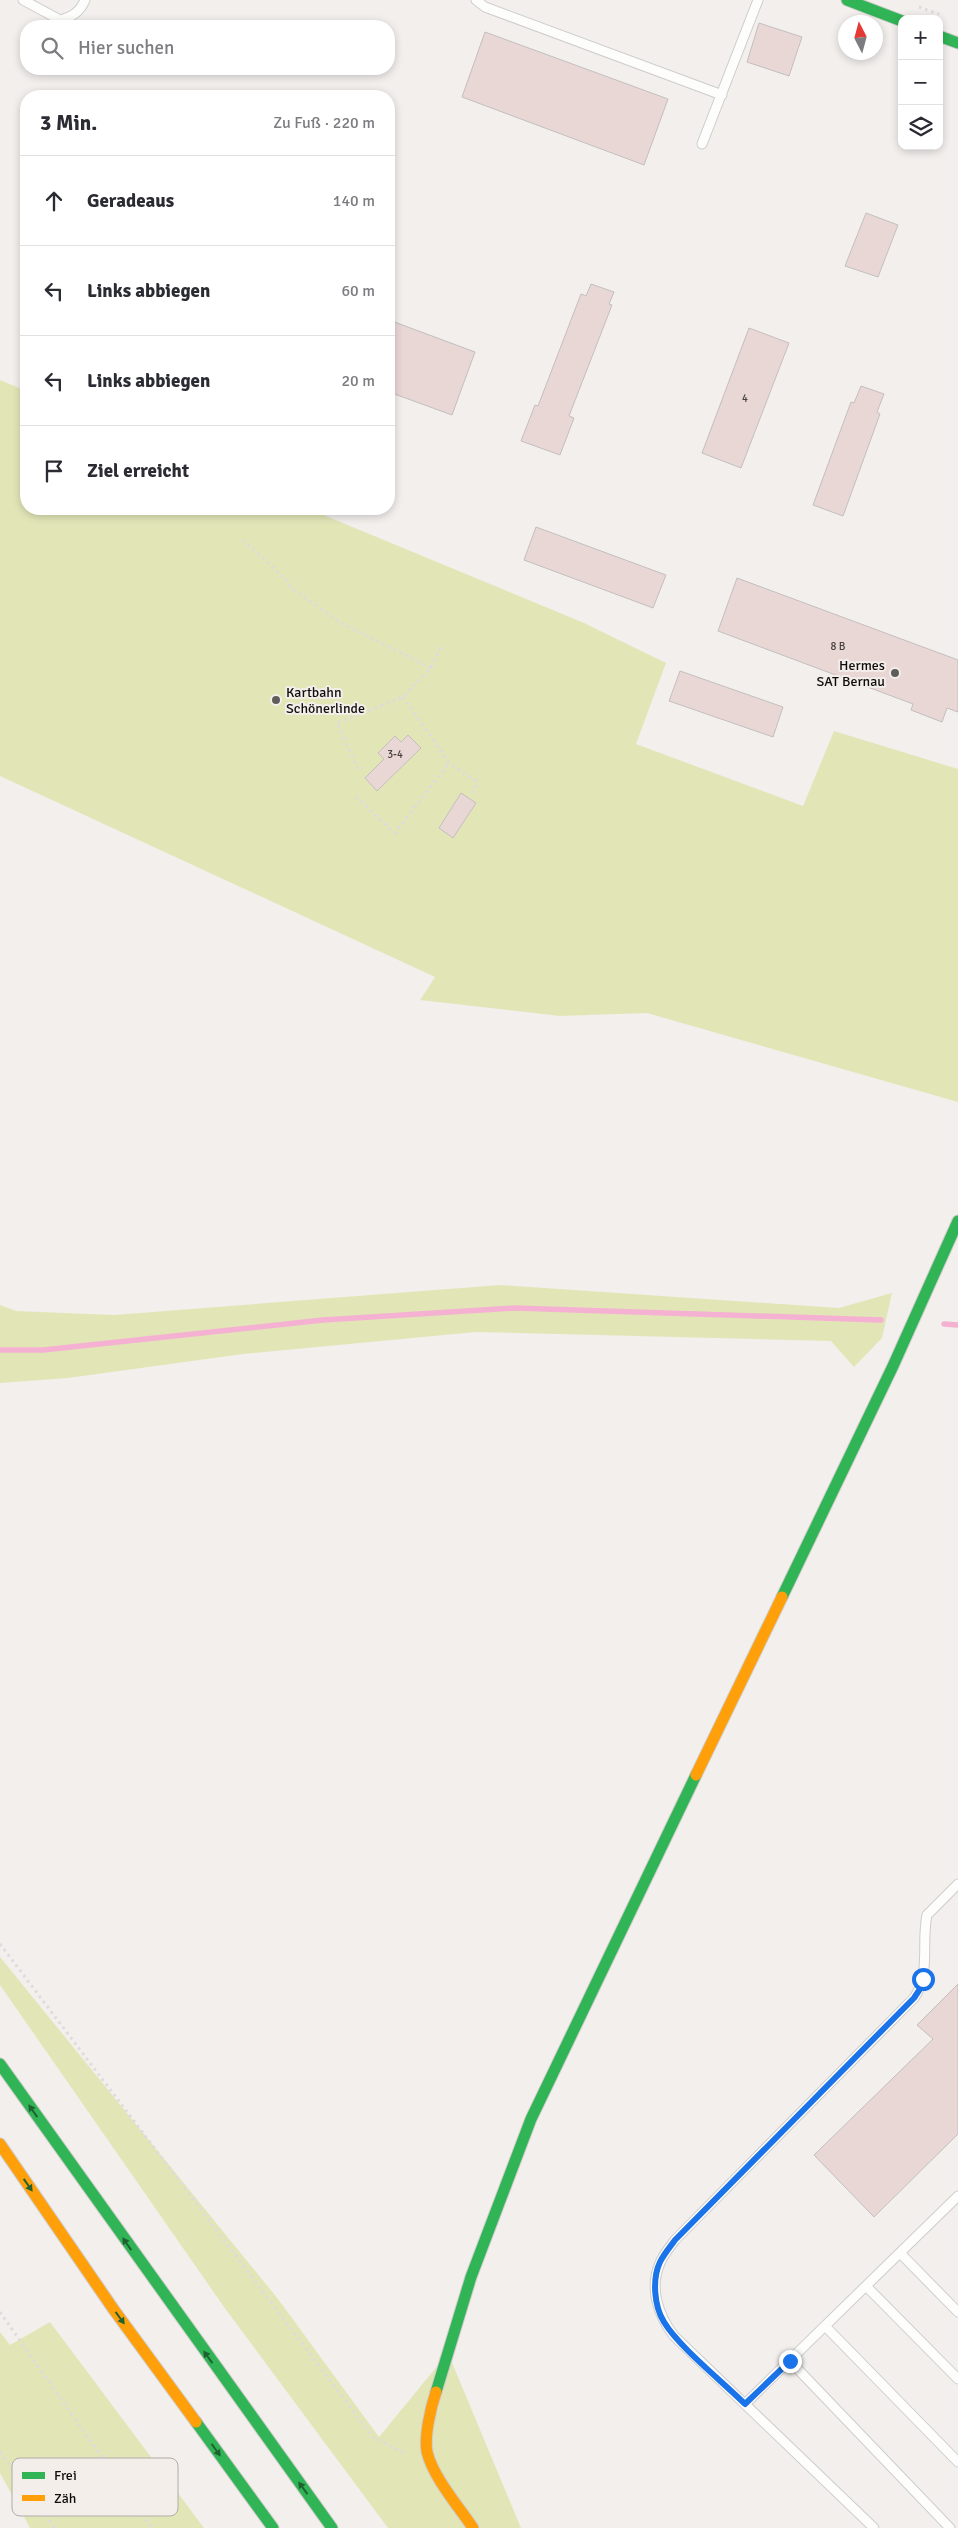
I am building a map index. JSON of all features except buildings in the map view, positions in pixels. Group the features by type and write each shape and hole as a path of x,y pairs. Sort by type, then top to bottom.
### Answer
{"main road":[{"path":"847,0 898,19"},
{"path":"943,37 958,43"},
{"path":"473,2528 434,2468 427,2451 430,2411 471,2277 531,2119 893,1366 958,1221"},
{"path":"0,2064 332,2528"},
{"path":"0,2144 114,2310 273,2528"}],"lane":[{"path":"23,0 60,20 72,17 82,7 85,0"},
{"path":"476,0 485,7 722,95"},
{"path":"702,144 758,0"},
{"path":"874,2528 674,2336 663,2321 657,2304 655,2286 660,2263 675,2240 914,1998 920,1989 923,1979 927,1915 958,1884"},
{"path":"745,2404 956,2200"},
{"path":"900,2253 958,2312"},
{"path":"866,2286 958,2379"},
{"path":"825,2326 958,2462"},
{"path":"790,2361 950,2528"}],"path":[{"path":"917,6 942,15"},
{"path":"243,540 288,581 291,588 341,623 431,668"},
{"path":"358,769 337,723 403,697 431,668 441,647"},
{"path":"403,697 449,763 476,781 476,788 472,795"},
{"path":"356,797 394,833 449,763"},
{"path":"0,1944 373,2437 404,2455 427,2451"},
{"path":"0,2312 103,2458"},
{"path":"0,2452 12,2469"},
{"path":"46,2516 55,2528"},
{"path":"144,2516 152,2528"}],"green space":[{"path":"0,380 20,388 20,515 323,515 584,623 666,663 636,744 803,806 834,731 958,769 958,1102 647,1013 560,1016 420,1000 435,977 0,776"},
{"path":"500,1285 839,1308 892,1293 882,1338 854,1367 831,1341 476,1332 243,1354 68,1378 0,1383 0,1305 16,1311 114,1315"},
{"path":"0,1957 278,2299 379,2437 448,2353 521,2528 388,2528 224,2307 0,1985"},
{"path":"50,2322 152,2458 12,2458 12,2495 0,2473 0,2332 10,2345"},
{"path":"178,2493 204,2528 30,2528 23,2516 178,2516"}],"waterway":[{"path":"0,1350 43,1350 323,1320 515,1308 881,1320"},
{"path":"944,1324 958,1325"}],"traffic: fast":[{"path":"847,0 898,19"},
{"path":"943,37 958,43"},
{"path":"782,1597 893,1366 958,1221"},
{"path":"436,2392 471,2277 531,2119 696,1775"},
{"path":"0,2064 332,2528"},
{"path":"196,2422 273,2528"}],"traffic: slow":[{"path":"696,1775 782,1597"},
{"path":"0,2144 114,2310 196,2422"},
{"path":"436,2392 427,2430 427,2452 440,2481 473,2528"}],"place":[{"name":"Hermes SAT Bernau","path":"895,673"},
{"name":"Kartbahn Schönerlinde","path":"276,700"}],"route":[{"path":"790,2361 745,2404 674,2336 663,2321 657,2304 655,2286 660,2263 675,2240 914,1998 920,1989 923,1979"}]}
